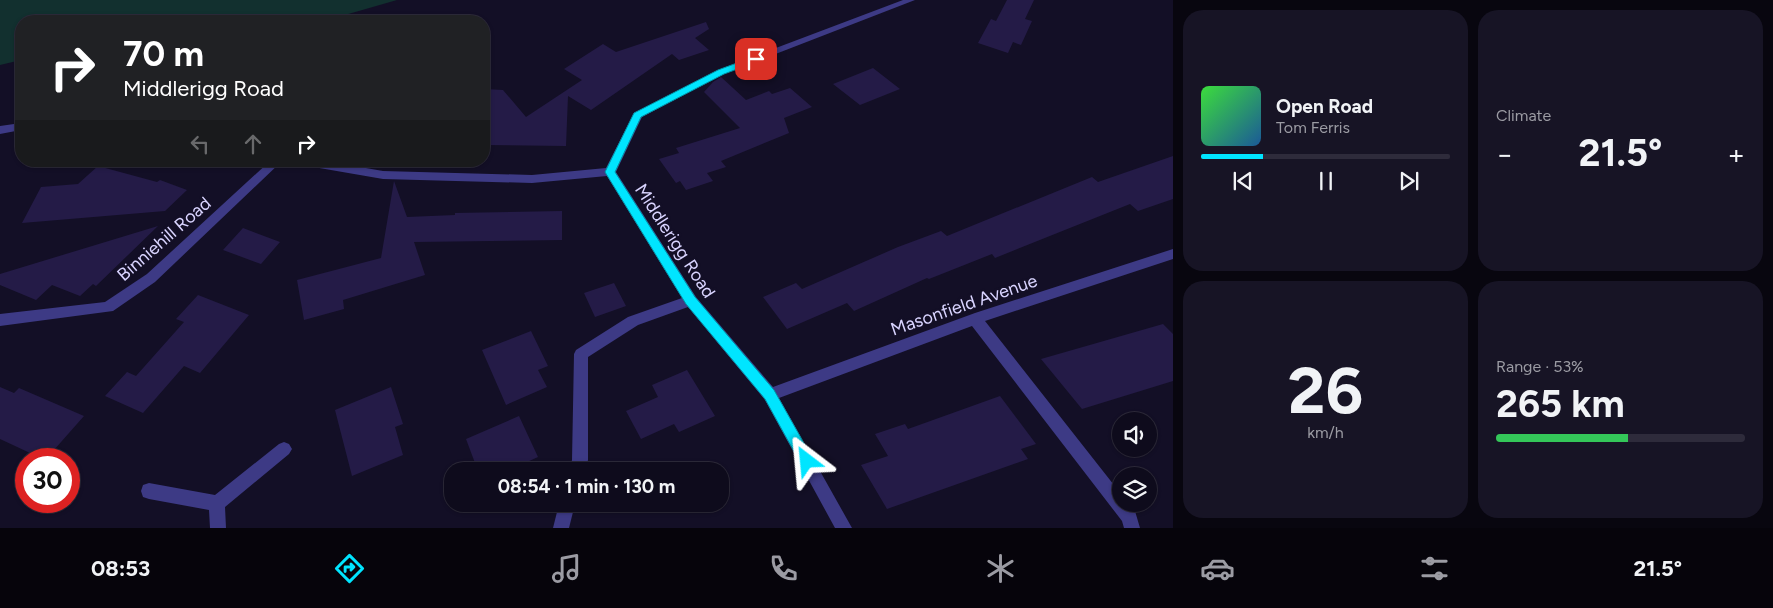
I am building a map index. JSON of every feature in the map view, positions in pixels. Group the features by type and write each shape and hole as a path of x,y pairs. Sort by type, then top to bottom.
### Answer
{"street":[{"path":"337,167 383,175 532,179 610,172 638,115 721,72 911,0"},
{"path":"0,130 15,128"},
{"name":"Binniehill Road","path":"0,320 108,307 151,278 270,167"},
{"name":"Middlerigg Road","path":"610,172 691,301 770,395 844,528"},
{"name":"Masonfield Avenue","path":"770,395 976,319 1173,254"},
{"path":"579,462 581,354 634,321 691,301"},
{"path":"976,319 1130,516 1132,528"},
{"path":"149,491 217,503 284,450"},
{"path":"217,503 218,528"},
{"path":"560,528 565,512"}],"green space":[{"path":"0,0 397,0 345,15 15,15 15,61 0,65"}],"building":[{"path":"1007,0 1034,0 1025,19 1032,21 1021,45 1013,42 1008,53 978,43 991,19 996,21"},
{"path":"706,22 709,29 695,38 709,50 679,60 672,54 591,110 568,96 566,146 490,145 490,89 503,90 526,117 582,80 564,69 603,44 616,52"},
{"path":"873,68 900,89 860,105 833,84"},
{"path":"721,77 746,100 769,91 772,94 790,88 812,107 784,118 789,133 721,161 726,167 707,173 713,181 686,190 680,181 676,183 659,159 679,153 676,148 740,128 704,92 713,82"},
{"path":"1173,156 1173,199 1138,211 1130,204 995,258 992,254 929,279 927,278 854,311 847,303 787,329 763,297 796,283 802,289 898,247 941,231 947,236 1092,177 1098,182"},
{"path":"97,167 102,167 157,182 160,180 187,190 165,211 22,223 41,187 78,184"},
{"path":"394,181 407,217 455,215 455,213 562,211 562,240 414,242 425,275 343,300 344,309 304,320 297,280 381,258"},
{"path":"158,226 96,286 93,284 80,296 52,285 36,300 0,285 0,274"},
{"path":"243,228 280,242 261,264 223,250"},
{"path":"614,283 626,306 595,317 584,293"},
{"path":"198,295 249,315 200,373 184,366 143,413 105,396 127,372 136,376 184,322 176,319"},
{"path":"1163,324 1173,334 1173,381 1082,409 1041,359"},
{"path":"531,331 548,366 538,370 547,387 506,405 482,350"},
{"path":"687,370 715,416 679,432 674,424 641,439 626,411 658,397 652,385"},
{"path":"0,387 14,393 19,388 84,416 56,448 19,448 0,439"},
{"path":"391,387 403,424 395,427 403,455 352,476 335,410"},
{"path":"1000,396 1036,444 1021,449 1028,459 887,509 861,465 888,456 875,434 905,424 908,429"},
{"path":"519,416 538,457 527,462 475,462 466,439"}],"route":[{"path":"756,59 721,72 638,115 610,172 691,301 770,395 807,461"}]}
